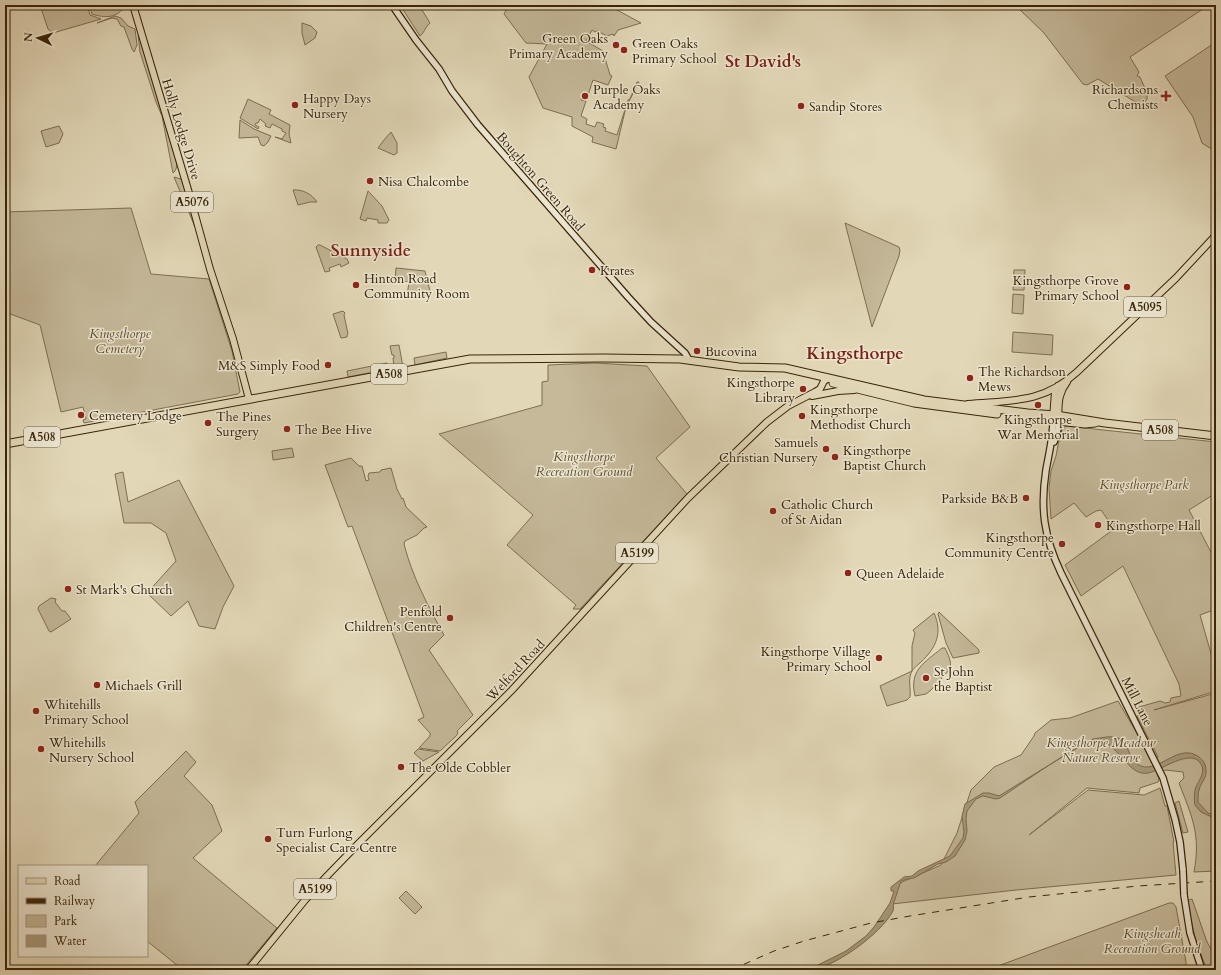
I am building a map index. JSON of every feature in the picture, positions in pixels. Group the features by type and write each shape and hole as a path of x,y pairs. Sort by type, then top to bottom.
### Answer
{"highway":[{"name":"A508","path":"5,444 474,359 680,359 739,367 784,368 916,398 1028,413 1055,420"},
{"name":"A508","path":"827,379 862,390 914,403 1085,424 1105,423 1216,436"}],"main road":[{"name":"Holly Lodge Drive","path":"133,5 191,199 210,269 233,340 249,399"},
{"name":"A5095","path":"965,404 1018,400 1037,396 1058,386 1071,377 1176,278 1216,235"},
{"name":"A5095","path":"1055,420 1061,391 1071,377"},
{"name":"Welford Road","path":"248,970 305,900 336,866 512,690 688,498 767,422 788,406 818,391 827,379"},
{"path":"1055,420 1055,392 1058,386"},
{"name":"Welford Road","path":"808,396 846,390 862,390"},
{"name":"A5095","path":"988,413 1018,400"}],"street":[{"name":"Boughton Green Road","path":"392,5 419,45 439,69 455,96 478,125 628,297 651,322 685,353 689,360"},
{"name":"Mill Lane","path":"1055,420 1044,485 1044,519 1049,542 1057,565 1162,775 1176,819 1183,870 1184,895 1190,933 1202,970"},
{"path":"1044,519 1041,511 1041,486 1052,424 1055,420"}],"green space":[{"path":"40,5 87,5 90,15 101,19 53,33 48,29"},
{"path":"89,5 125,5 119,13 106,17 92,14"},
{"path":"400,5 419,5 430,23 420,36"},
{"path":"509,5 608,5 641,23 618,30 614,36 613,34 607,36 592,30 586,41 603,51 610,75 612,76 608,85 593,80 588,95 583,94 581,100 586,101 581,116 587,119 586,124 595,127 597,122 604,124 603,127 606,128 605,131 617,135 628,100 630,99 637,82 639,82 626,107 616,149 592,142 593,137 572,126 572,117 543,108 529,77 547,44 526,43 504,14"},
{"path":"1015,5 1209,5 1130,57 1139,72 1137,76 1140,77 1147,93 1147,99 1142,106 1098,79 1087,85 1083,84 1044,33"},
{"path":"115,16 121,18 128,26 135,29 137,45 134,52 124,27 121,26 117,19 112,18 97,23"},
{"path":"302,23 311,26 317,32 315,38 305,45 302,33"},
{"path":"139,34 174,149 177,165 173,173 162,116 140,52"},
{"path":"1216,42 1216,152 1202,143 1193,117 1165,76"},
{"path":"248,99 271,110 269,114 290,125 289,134 291,143 275,137 282,139 286,133 282,131 282,129 272,124 270,128 265,126 266,124 260,119 255,125 259,127 258,129 240,118"},
{"path":"240,120 254,129 271,136 268,142 264,146 261,145 258,137 239,138"},
{"path":"59,126 63,134 59,143 46,147 41,131"},
{"path":"391,132 397,143 397,153 394,155 378,148"},
{"path":"174,177 181,179 186,190 191,202 195,227"},
{"path":"293,190 300,190 306,193 317,202 298,205"},
{"path":"368,191 382,206 389,220 387,223 378,223 378,220 367,218 366,221 360,219"},
{"name":"Kingsthorpe Cemetery","path":"131,208 151,274 209,279 232,351 240,392 238,394 84,423 83,420 86,419 83,407 61,412 40,325 5,312 5,212"},
{"path":"845,223 899,247 900,250 872,327"},
{"path":"318,245 347,259 349,263 341,267 340,264 329,268 330,271 325,272 316,247"},
{"path":"396,268 425,271 431,295 407,296 409,282 395,280"},
{"path":"1014,270 1025,270 1024,290 1013,290"},
{"path":"1013,294 1024,295 1023,314 1012,313"},
{"path":"343,311 345,313 344,315 348,334 347,337 341,338 333,314"},
{"path":"1013,332 1053,335 1052,355 1012,352"},
{"path":"399,345 403,367 396,368 394,367 394,355 392,355 390,346"},
{"path":"446,352 447,358 415,365 414,358"},
{"path":"387,363 387,368 384,370 348,377 347,371"},
{"name":"Kingsthorpe Recreation Ground","path":"595,363 647,366 690,427 656,458 687,494 580,609 573,609 576,605 507,545 533,515 439,434 542,405 542,382 548,381 548,365"},
{"path":"1066,426 1216,442 1216,493 1189,510 1213,556 1216,555 1216,609 1200,615 1216,671 1216,691 1154,710 1216,693 1216,871 1194,872 1196,859 1196,836 1191,816 1179,783 1184,778 1183,772 1166,770 1157,774 1159,779 1158,782 1140,788 1139,793 1087,788 1029,835 1088,790 1144,795 1160,788 1165,806 1167,806 1174,842 1176,875 1016,890 892,904 900,883 941,865 957,833 971,790 994,767 1021,755 1035,733 1051,720 1070,718 1118,701 1151,761 1158,757 1137,716 1142,714 1139,707 1160,701 1165,703 1170,702 1171,698 1181,696 1179,684 1123,566 1081,596 1065,565 1114,529 1101,510 1096,511 1086,517 1074,503 1051,519 1049,488 1051,471 1062,429"},
{"path":"292,448 294,457 273,460 272,451"},
{"path":"351,458 359,466 362,466 366,481 369,480 369,473 380,472 381,470 391,468 397,489 402,499 403,498 406,507 427,527 417,535 405,541 404,544 407,556 426,602 444,635 429,650 473,715 457,731 458,733 456,736 440,751 419,748 430,736 430,733 418,720 424,717 352,526 348,527 325,465"},
{"path":"123,472 128,502 179,480 234,586 223,607 215,629 199,626 188,601 171,616 147,593 176,561 166,533 151,523 124,523 115,474"},
{"path":"51,598 56,599 55,602 71,619 51,632 49,631 38,609 39,606"},
{"path":"939,612 979,650 979,653 953,658 946,643 938,614"},
{"path":"934,613 937,620 938,634 931,651 911,673 910,697 907,700 887,706 880,686 912,671 912,646 915,633 913,630"},
{"path":"942,648 945,648 948,655 950,669 926,694 915,696 914,680 916,673 924,663"},
{"path":"418,749 439,752 423,761 414,753"},
{"path":"186,751 196,762 184,776 212,805 222,831 193,858 277,928 242,970 183,970 148,942 148,865 96,865 139,813 135,802"},
{"path":"1179,801 1188,832 1183,833 1175,803"},
{"path":"406,891 422,907 415,914 399,898"},
{"path":"1192,899 1207,942 1216,958 1216,970 1207,970 1196,942 1187,902"},
{"name":"Kingsheath Recreation Ground","path":"1169,903 1173,903 1176,907 1186,962 1186,966 1179,970 987,970"}],"water":[{"path":"1107,737 1121,739 1125,743 1132,759 1141,766 1148,767 1177,755 1192,753 1202,759 1206,768 1206,775 1200,787 1198,802 1208,813 1216,816 1216,819 1201,812 1195,805 1195,789 1202,776 1203,770 1201,764 1196,759 1183,759 1148,773 1141,773 1134,770 1117,752 1104,743 1096,741 1089,743 1066,754 1093,739"},
{"path":"1055,761 1000,798 996,799 983,796 976,799 967,811 967,831 965,840 955,856 914,878 901,881 894,902 893,911 878,930 843,957 830,964 808,970 846,951 866,936 890,903 894,891 891,891 891,887 904,877 912,876 918,871 950,856 963,838 964,832 962,816 965,804 983,793 999,796"}],"railway":[{"path":"731,970 774,951 804,941 871,923 1029,897 1138,886 1216,881"}],"place":[{"name":"Green Oaks Primary Academy","path":"616,45"},
{"name":"Green Oaks Primary School","path":"624,50"},
{"name":"Purple Oaks Academy","path":"585,96"},
{"name":"Richardsons Chemists","path":"1166,96"},
{"name":"Happy Days Nursery","path":"295,105"},
{"name":"Sandip Stores","path":"801,106"},
{"name":"Nisa Chalcombe","path":"370,181"},
{"name":"Krates","path":"592,270"},
{"name":"Hinton Road Community Room","path":"356,285"},
{"name":"Kingsthorpe Grove Primary School","path":"1127,287"},
{"name":"Bucovina","path":"697,351"},
{"name":"M&S Simply Food","path":"328,365"},
{"name":"The Richardson Mews","path":"970,378"},
{"name":"Kingsthorpe Library","path":"803,389"},
{"name":"Kingsthorpe War Memorial","path":"1038,405"},
{"name":"Cemetery Lodge","path":"81,415"},
{"name":"Kingsthorpe Methodist Church","path":"802,416"},
{"name":"The Pines Surgery","path":"208,423"},
{"name":"The Bee Hive","path":"287,429"},
{"name":"Samuels Christian Nursery","path":"826,449"},
{"name":"Kingsthorpe Baptist Church","path":"835,457"},
{"name":"Parkside B&B","path":"1026,498"},
{"name":"Catholic Church of St Aidan","path":"773,511"},
{"name":"Kingsthorpe Hall","path":"1098,525"},
{"name":"Kingsthorpe Community Centre","path":"1062,544"},
{"name":"Queen Adelaide","path":"848,573"},
{"name":"St Mark's Church","path":"68,589"},
{"name":"Penfold Children's Centre","path":"450,618"},
{"name":"Kingsthorpe Village Primary School","path":"879,658"},
{"name":"St John the Baptist","path":"926,678"},
{"name":"Michaels Grill","path":"97,685"},
{"name":"Whitehills Primary School","path":"36,711"},
{"name":"Whitehills Nursery School","path":"41,749"},
{"name":"The Olde Cobbler","path":"401,767"},
{"name":"Turn Furlong Specialist Care Centre","path":"268,839"}],"district":[{"name":"St David's","path":"763,61"},
{"name":"Sunnyside","path":"371,250"},
{"name":"Kingsthorpe","path":"855,353"}],"park label":[{"name":"Kingsthorpe Park","path":"1144,484"},
{"name":"Kingsthorpe Meadow Nature Reserve","path":"1101,750"}]}
